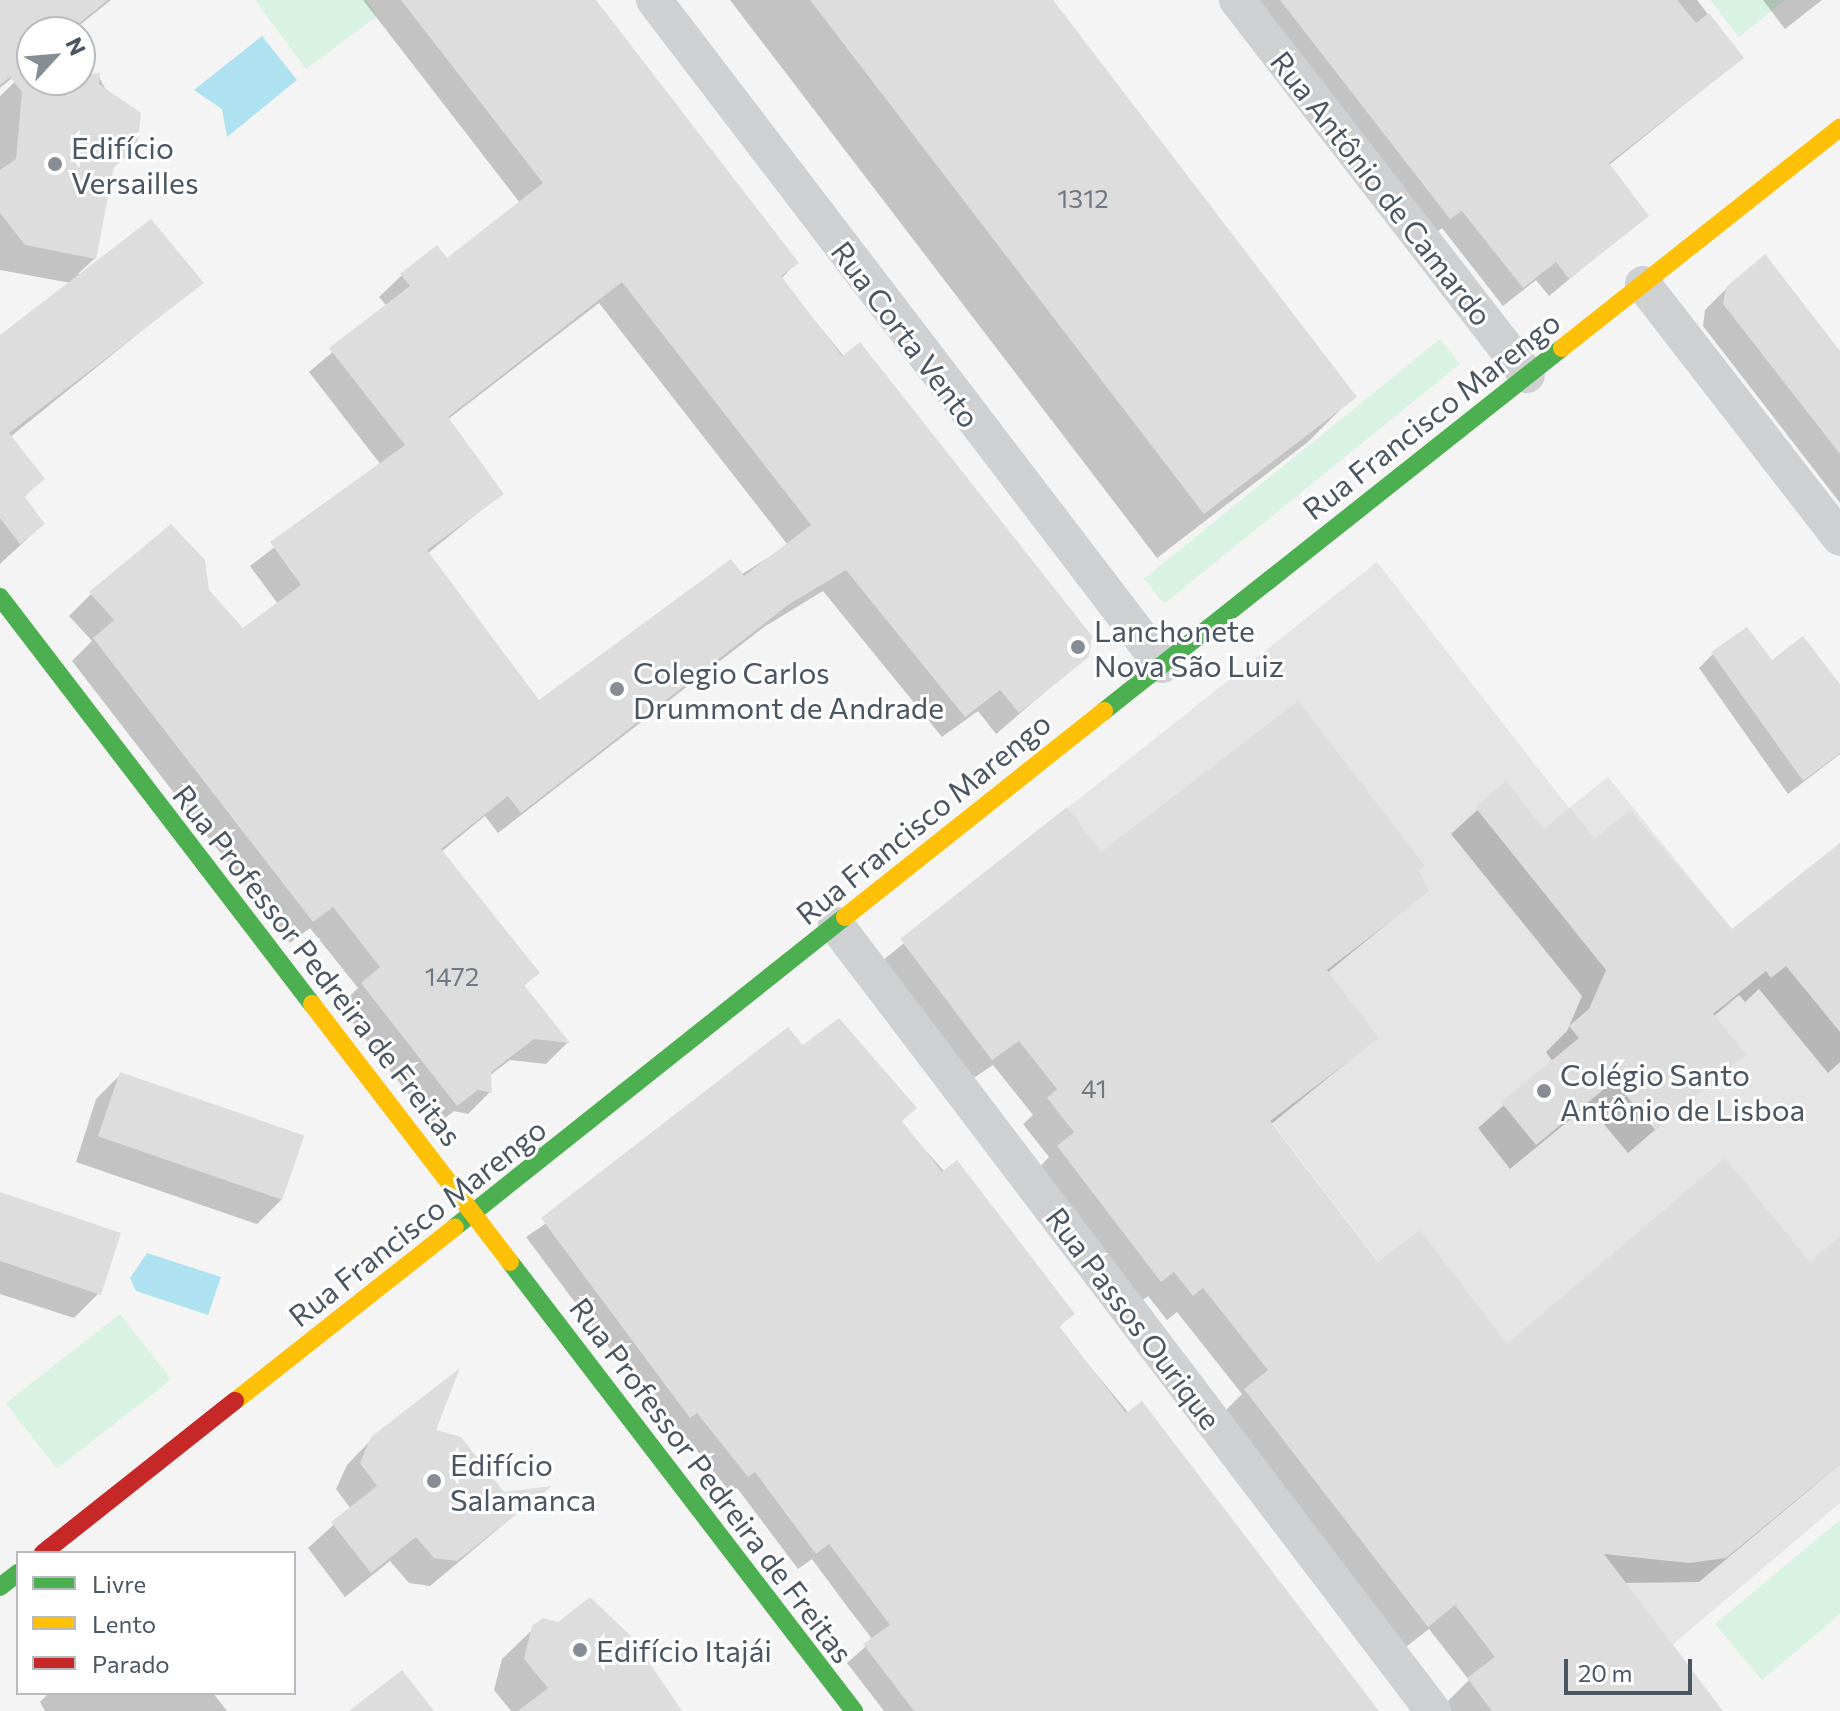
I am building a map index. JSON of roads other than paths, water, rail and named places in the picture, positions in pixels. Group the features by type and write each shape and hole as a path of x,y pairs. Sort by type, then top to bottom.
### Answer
{"street":[{"name":"Rua Corta Vento","path":"654,0 1162,665"},
{"name":"Rua Antônio de Camardo","path":"1237,0 1527,375"},
{"name":"Rua Francisco Marengo","path":"46,1551 1840,128"},
{"path":"1643,284 1840,538"},
{"name":"Rua Professor Pedreira de Freitas","path":"0,597 854,1711"},
{"name":"Rua Passos Ourique","path":"836,925 1433,1711"},
{"path":"0,1587 16,1575"}],"water":[{"path":"262,36 297,80 227,137 222,109 194,90"},
{"path":"147,1253 221,1277 208,1315 136,1291 130,1278"}],"place":[{"name":"Edifício Versailles","path":"55,164"},
{"name":"Lanchonete Nova São Luiz","path":"1078,647"},
{"name":"Colegio Carlos Drummont de Andrade","path":"617,689"},
{"name":"Colégio Santo Antônio de Lisboa","path":"1544,1091"},
{"name":"Edifício Salamanca","path":"434,1481"},
{"name":"Edifício Itajái","path":"580,1650"}]}
